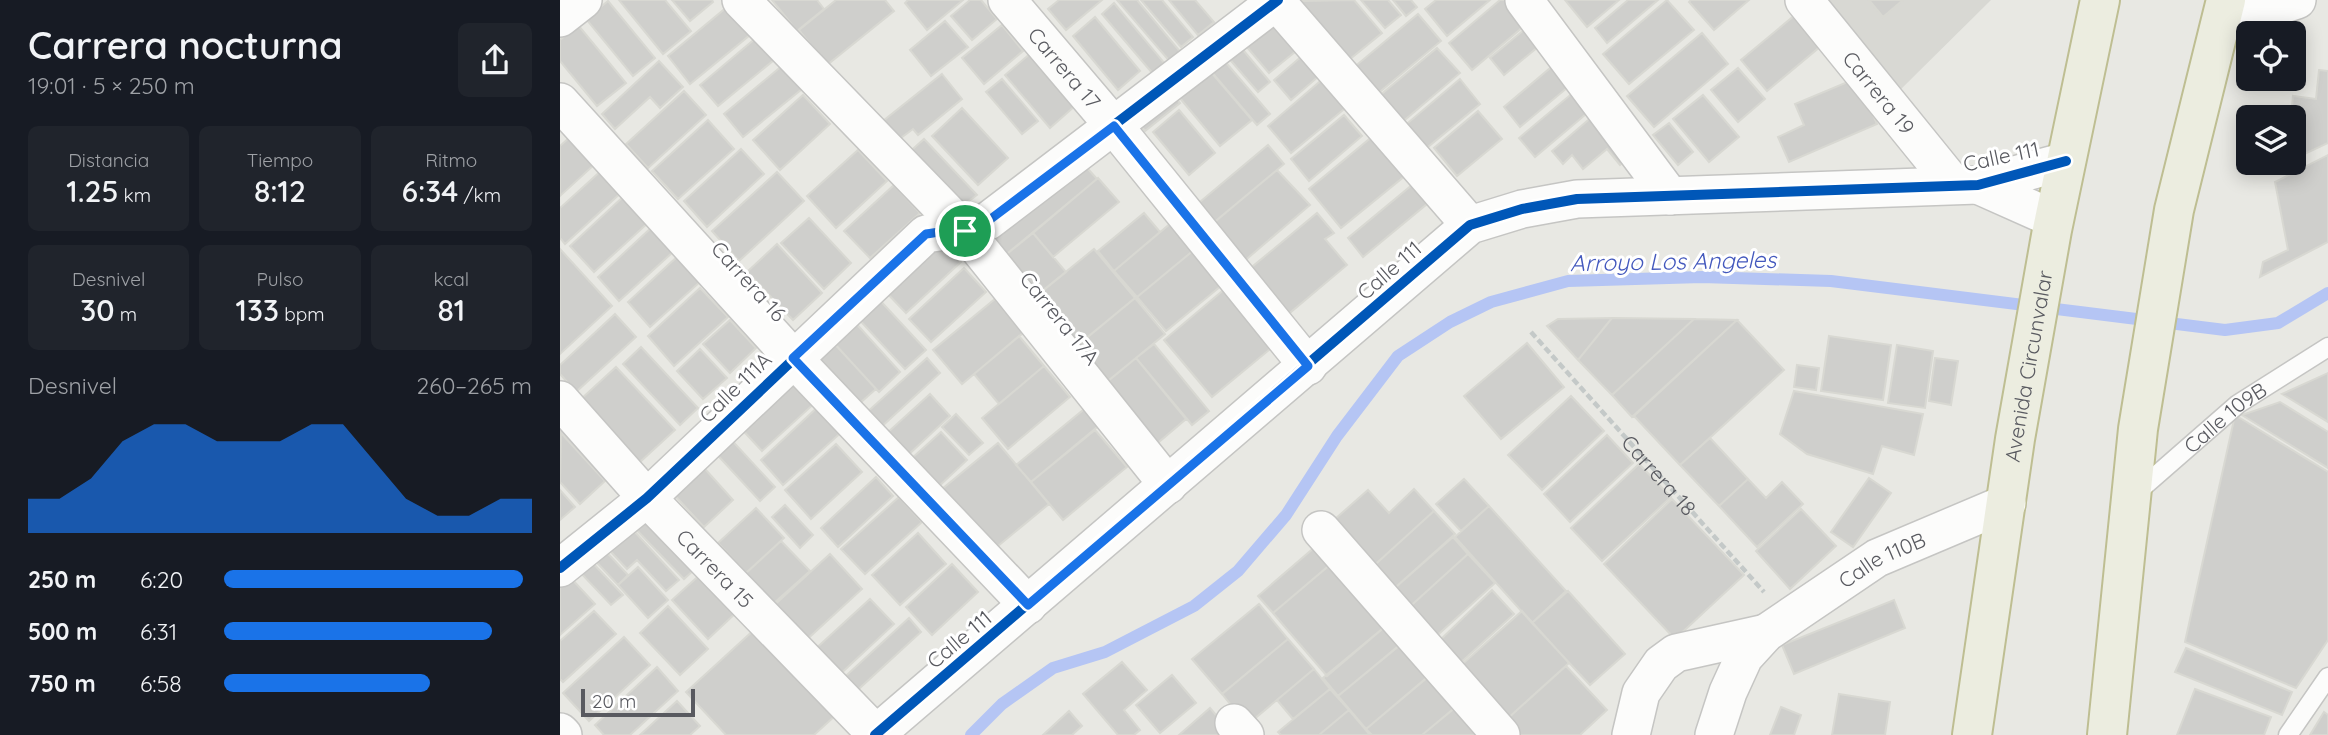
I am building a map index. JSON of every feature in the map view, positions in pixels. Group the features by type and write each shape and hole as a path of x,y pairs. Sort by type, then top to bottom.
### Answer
{"highway":[{"name":"Avenida Circunvalar","path":"1972,735 2014,439 2053,225 2100,0"},
{"path":"2107,735 2138,429 2171,225 2223,13"}],"street":[{"path":"560,18 583,0"},
{"name":"Carrera 17A","path":"741,0 965,231 1168,485"},
{"name":"Carrera 17","path":"1007,0 1114,126 1308,366"},
{"path":"1276,0 1470,225"},
{"name":"Calle 111A","path":"560,568 647,498 926,234 946,230 965,231 988,221 1276,0"},
{"path":"1524,0 1670,195"},
{"name":"Carrera 19","path":"1804,0 1966,185"},
{"path":"2223,13 2297,0"},
{"name":"Carrera 16","path":"560,102 793,358 1028,605"},
{"name":"Calle 111","path":"876,735 1470,225 1522,209 1577,199 1966,185 2066,161"},
{"name":"Calle 111","path":"1966,185 2053,225"},
{"name":"Carrera 15","path":"560,400 647,498 876,735"},
{"name":"Calle 110B","path":"1714,735 1728,692 1744,657 1777,625 1877,558 2007,503"},
{"path":"1321,530 1502,735"},
{"name":"Calle 110B","path":"1631,735 1641,693 1661,664 1676,653 1777,625"}],"lane":[{"name":"Calle 109B","path":"2131,498 2238,404 2328,347"},
{"path":"2288,735 2328,677"}],"shaded area":[{"path":"1824,0 1991,0 1899,91"}],"building":[{"path":"619,0 665,0 691,31 663,54"},
{"path":"672,0 712,0 713,2 690,21"},
{"path":"772,0 817,0 824,9 797,31"},
{"path":"836,0 885,0 894,11 827,65 799,30"},
{"path":"908,0 963,0 927,30 905,3"},
{"path":"970,0 981,0 997,19 972,40 951,16"},
{"path":"1059,0 1102,0 1066,30 1048,9"},
{"path":"1117,0 1137,0 1183,55 1172,64"},
{"path":"1141,0 1162,0 1193,37 1181,47"},
{"path":"1169,0 1195,0 1214,22 1198,35"},
{"path":"1354,0 1382,33 1350,59 1300,1"},
{"path":"1361,0 1388,0 1401,15 1385,28"},
{"path":"1393,0 1411,0 1417,7 1406,16"},
{"path":"1436,0 1490,0 1447,36 1425,9"},
{"path":"1500,0 1511,0 1530,21 1472,70 1449,43"},
{"path":"1565,0 1619,0 1587,27"},
{"path":"1628,0 1658,0 1607,43 1595,28"},
{"path":"1667,0 1694,30 1629,84 1603,54"},
{"path":"1749,0 1714,30 1689,2"},
{"path":"1869,0 1903,0 1883,17"},
{"path":"608,1 655,58 633,76 586,19"},
{"path":"1114,3 1166,65 1154,75 1102,14"},
{"path":"727,7 750,35 690,84 668,56"},
{"path":"1801,10 1827,41 1767,91 1741,60"},
{"path":"1273,13 1301,47 1269,73 1241,40"},
{"path":"1418,14 1441,41 1370,100 1347,73"},
{"path":"1095,17 1140,71 1118,90 1073,36"},
{"path":"1536,20 1550,37 1504,75 1490,58"},
{"path":"945,21 968,47 931,76 910,50"},
{"path":"578,25 626,83 597,106 560,61 560,40"},
{"path":"1002,25 1023,51 984,84 962,58"},
{"path":"1702,33 1728,64 1654,127 1627,96"},
{"path":"756,38 774,60 718,106 700,85"},
{"path":"1238,44 1270,82 1258,92 1226,55"},
{"path":"1437,48 1460,73 1400,124 1378,97"},
{"path":"1309,50 1326,70 1291,100 1274,80"},
{"path":"1031,53 1075,106 1050,128 1005,75"},
{"path":"1222,58 1270,114 1257,125 1209,69"},
{"path":"1562,58 1579,78 1520,127 1504,107"},
{"path":"659,61 683,87 660,108 650,97 615,129 602,114"},
{"path":"783,65 802,89 743,137 724,114"},
{"path":"1205,65 1252,120 1220,146 1174,91"},
{"path":"1738,68 1765,99 1738,122 1711,90"},
{"path":"2319,70 2328,71 2328,143 2306,153 2306,105 2292,105 2293,96 2316,99"},
{"path":"942,74 962,99 918,135 913,129 898,140 883,121"},
{"path":"1324,78 1348,106 1291,153 1268,126"},
{"path":"1857,78 1877,124 1789,162 1778,137 1804,125 1795,104"},
{"path":"1002,79 1038,121 1022,134 986,92"},
{"path":"1460,79 1480,104 1423,151 1403,127"},
{"path":"1581,86 1598,104 1535,157 1519,138"},
{"path":"684,91 706,115 648,168 626,144"},
{"path":"1170,91 1180,103 1145,131 1136,120"},
{"path":"803,95 830,124 780,170 753,140"},
{"path":"1703,95 1739,137 1709,162 1673,119"},
{"path":"962,108 1008,158 978,185 932,136"},
{"path":"1179,110 1215,153 1189,175 1153,132"},
{"path":"1600,110 1635,152 1620,165 1607,149 1583,169 1572,155 1563,164 1552,151"},
{"path":"1478,111 1502,139 1457,176 1434,148"},
{"path":"1344,115 1362,136 1309,181 1291,159"},
{"path":"708,120 734,149 678,199 652,171"},
{"path":"1669,123 1693,152 1678,165 1653,135"},
{"path":"1373,136 1406,175 1341,228 1309,189"},
{"path":"570,137 595,164 560,196 560,146"},
{"path":"924,139 977,195 956,211 904,157"},
{"path":"1268,145 1284,164 1211,225 1195,206"},
{"path":"741,149 764,174 707,227 684,201"},
{"path":"858,150 887,181 836,228 807,196"},
{"path":"2328,155 2328,242 2260,277 2263,262 2288,250 2275,182 2289,175 2306,175 2306,166"},
{"path":"1080,160 1097,179 997,262 977,237"},
{"path":"603,169 623,191 565,244 560,238 560,208"},
{"path":"1277,170 1310,205 1242,263 1211,225"},
{"path":"777,172 804,201 739,261 712,231"},
{"path":"1098,178 1119,202 1053,257 1033,233"},
{"path":"894,185 920,213 870,258 844,231"},
{"path":"1412,185 1427,204 1363,257 1348,238"},
{"path":"624,196 649,222 594,272 570,246"},
{"path":"1144,213 1160,232 1114,271 1098,251"},
{"path":"1317,213 1334,233 1325,239 1347,265 1285,317 1247,271"},
{"path":"809,218 851,263 824,289 781,243"},
{"path":"1177,218 1200,245 1137,297 1114,271"},
{"path":"651,228 673,252 619,301 598,277"},
{"path":"1033,233 1066,272 1030,301 997,262"},
{"path":"938,238 961,262 906,313 882,288"},
{"path":"777,244 822,293 793,320 747,272"},
{"path":"1200,245 1232,277 1166,331 1137,297"},
{"path":"560,249 612,306 560,354"},
{"path":"1094,249 1135,298 1072,350 1030,301"},
{"path":"678,256 701,281 650,327 628,302"},
{"path":"964,268 986,292 931,342 909,319"},
{"path":"700,288 728,317 674,366 648,336"},
{"path":"1226,288 1275,345 1212,397 1164,340"},
{"path":"875,295 926,350 905,369 854,314"},
{"path":"1135,298 1165,334 1102,386 1072,350"},
{"path":"995,299 1023,333 962,384 933,350"},
{"path":"615,314 636,337 576,392 560,374 560,365"},
{"path":"1612,318 1578,360 1547,326 1558,319"},
{"path":"1612,318 1694,319 1612,395 1578,360"},
{"path":"852,319 900,372 879,392 830,339"},
{"path":"1694,319 1737,320 1632,417 1612,395"},
{"path":"730,320 756,348 730,373 703,344"},
{"path":"1737,320 1784,370 1680,465 1634,416"},
{"path":"1019,336 1044,366 999,404 974,374"},
{"path":"1829,336 1891,345 1883,400 1821,391"},
{"path":"833,342 876,389 860,403 817,357"},
{"path":"1527,343 1564,387 1501,439 1464,396"},
{"path":"1154,344 1209,411 1192,425 1136,358"},
{"path":"1897,345 1933,351 1925,408 1888,403"},
{"path":"641,347 698,408 680,425 623,364"},
{"path":"700,349 727,378 703,399 677,371"},
{"path":"927,358 940,373 879,429 865,414"},
{"path":"1136,358 1186,419 1153,447 1102,386"},
{"path":"1935,358 1958,361 1951,405 1929,401"},
{"path":"1797,365 1819,368 1816,390 1794,387"},
{"path":"1044,366 1070,397 1008,449 982,418"},
{"path":"616,367 675,430 640,462 581,399"},
{"path":"792,372 817,401 762,451 736,423"},
{"path":"2328,373 2328,422 2282,394"},
{"path":"1794,391 1923,414 1914,455 1882,446 1873,474 1807,454 1780,434"},
{"path":"930,394 950,416 907,456 886,434"},
{"path":"1571,396 1604,431 1542,490 1508,455"},
{"path":"2280,402 2328,432 2328,468 2242,415"},
{"path":"821,404 845,429 783,485 761,460"},
{"path":"1088,406 1102,423 1031,482 1016,465"},
{"path":"956,414 983,443 969,455 942,427"},
{"path":"2235,415 2328,472 2328,640 2296,688 2185,642"},
{"path":"1095,430 1127,467 1063,520 1031,482"},
{"path":"941,432 967,460 937,488 911,459"},
{"path":"561,433 605,481 580,504 560,482"},
{"path":"725,433 775,487 760,501 710,447"},
{"path":"1607,435 1633,463 1570,522 1544,494"},
{"path":"1710,438 1748,479 1719,506 1680,465"},
{"path":"998,443 1049,504 987,555 936,494"},
{"path":"836,444 862,472 811,519 785,490"},
{"path":"696,459 733,500 704,527 666,486"},
{"path":"1639,464 1671,497 1602,561 1571,528"},
{"path":"876,477 893,496 838,547 821,528"},
{"path":"1869,478 1891,493 1853,547 1831,532"},
{"path":"1464,479 1489,506 1461,531 1436,504"},
{"path":"1748,479 1766,498 1782,482 1803,504 1757,547 1719,506"},
{"path":"1414,489 1434,511 1368,571 1327,526 1368,490 1389,513"},
{"path":"560,490 575,507 560,520"},
{"path":"899,497 922,522 865,574 841,549"},
{"path":"1672,499 1744,575 1675,639 1604,564"},
{"path":"785,505 813,535 800,548 772,517"},
{"path":"1489,506 1566,591 1532,623 1455,537"},
{"path":"638,508 695,569 684,579 626,519"},
{"path":"756,508 784,538 746,573 718,543"},
{"path":"1801,509 1836,546 1790,589 1756,551"},
{"path":"1434,511 1455,534 1388,594 1368,571"},
{"path":"623,519 679,580 666,591 637,560 627,569 600,540"},
{"path":"918,533 946,564 900,605 872,575"},
{"path":"1453,537 1468,554 1405,611 1388,594"},
{"path":"781,541 810,571 773,604 745,574"},
{"path":"1322,541 1337,559 1273,613 1258,596"},
{"path":"598,543 628,575 618,585 588,553"},
{"path":"830,554 862,589 803,643 770,609"},
{"path":"1468,554 1495,583 1431,641 1405,611"},
{"path":"1339,557 1393,620 1327,676 1273,613"},
{"path":"588,558 623,595 611,605 577,569"},
{"path":"952,564 978,592 932,635 906,607"},
{"path":"638,567 668,600 648,618 618,585"},
{"path":"703,572 738,611 708,639 672,600"},
{"path":"569,576 595,604 560,635 560,585"},
{"path":"1492,590 1514,614 1457,666 1436,644"},
{"path":"1568,591 1625,654 1590,685 1532,623"},
{"path":"870,599 894,624 836,678 812,652"},
{"path":"1894,600 1905,628 1794,674 1782,645"},
{"path":"1259,604 1288,639 1222,694 1192,659"},
{"path":"668,606 708,649 680,675 640,633"},
{"path":"594,611 616,634 563,682 560,679 560,641"},
{"path":"1522,611 1569,663 1506,720 1458,668"},
{"path":"909,618 921,632 850,697 837,684"},
{"path":"1393,620 1408,638 1338,696 1323,678"},
{"path":"755,629 836,715 814,735 726,735 686,692"},
{"path":"624,637 650,665 589,721 563,693"},
{"path":"1288,639 1314,669 1247,725 1222,694"},
{"path":"1399,646 1427,678 1366,729 1338,696"},
{"path":"2186,648 2292,692 2282,715 2175,672"},
{"path":"1122,662 1147,690 1124,710 1140,730 1134,735 1118,735 1083,694"},
{"path":"1566,666 1607,710 1580,735 1519,735 1506,720"},
{"path":"657,667 678,691 630,735 604,735 595,725"},
{"path":"1314,669 1330,689 1293,719 1277,700"},
{"path":"1431,674 1457,706 1422,735 1372,735 1366,729"},
{"path":"1172,675 1196,703 1160,733 1136,705"},
{"path":"1330,689 1349,710 1319,735 1281,735 1278,732"},
{"path":"2195,689 2271,717 2264,735 2177,735"},
{"path":"1839,694 1890,702 1885,735 1832,735"},
{"path":"677,701 700,726 690,735 640,735"},
{"path":"1457,706 1481,735 1422,735"},
{"path":"1781,707 1801,715 1794,735 1770,735"},
{"path":"1210,708 1233,735 1179,735"},
{"path":"1349,710 1370,735 1319,735"},
{"path":"1069,711 1082,726 1072,735 1043,735"},
{"path":"2324,712 2328,715 2328,735 2310,735"}],"waterway":[{"name":"Arroyo Los Angeles","path":"971,735 1002,704 1053,668 1105,652 1194,606 1238,571 1286,515 1337,436 1398,356 1450,322 1491,302 1568,281 1702,277 1831,281 2225,330 2278,323 2328,293"}],"cycle path":[{"path":"560,568 647,498 926,234 965,229 988,221 1278,0"},
{"path":"875,735 1470,225 1522,209 1577,199 1978,185 2066,161"}],"route":[{"path":"1114,126 1308,366 1028,605 793,358 926,234 946,230 965,231 988,221 1114,126"}]}
